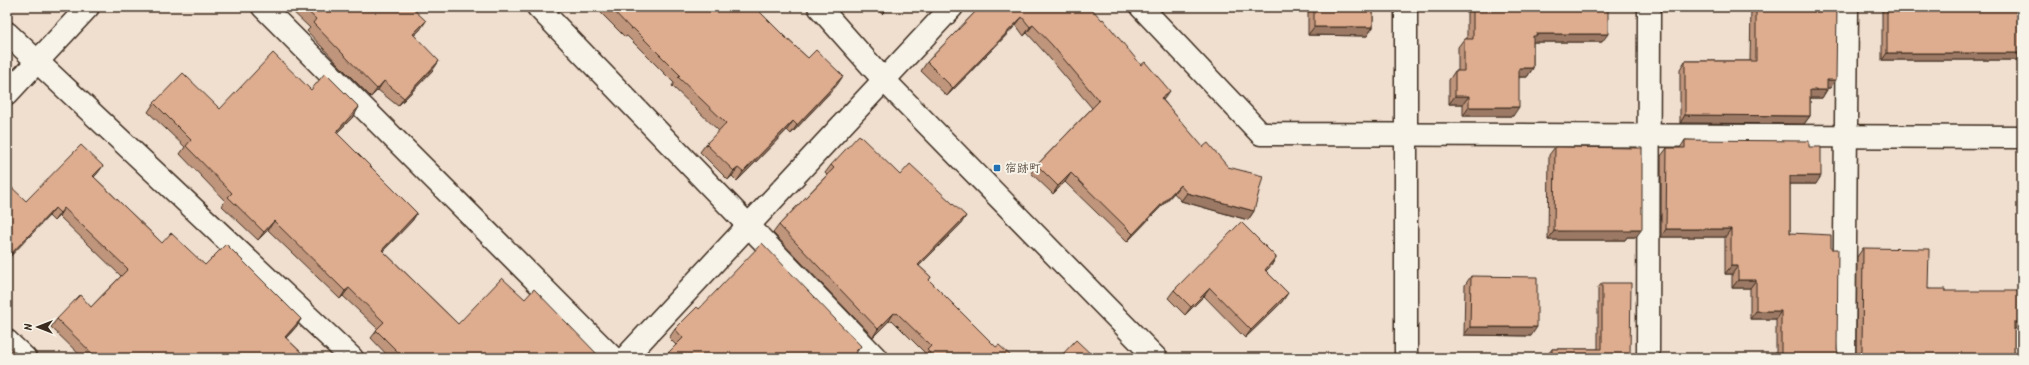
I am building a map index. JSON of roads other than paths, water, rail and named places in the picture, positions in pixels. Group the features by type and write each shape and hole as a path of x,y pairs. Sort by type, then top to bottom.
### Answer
{"street":[{"path":"7,94 88,7"},
{"path":"263,7 614,358"},
{"path":"538,7 747,226 876,358"},
{"path":"819,7 883,79 1156,358"},
{"path":"626,358 883,79 952,7"},
{"path":"1141,7 1260,134 2022,137"},
{"path":"1406,7 1406,358"},
{"path":"1648,358 1649,7"},
{"path":"1844,358 1847,7"},
{"path":"7,34 352,358"},
{"path":"7,341 25,358"}],"place":[{"name":"宿跡町","path":"997,168"}]}
